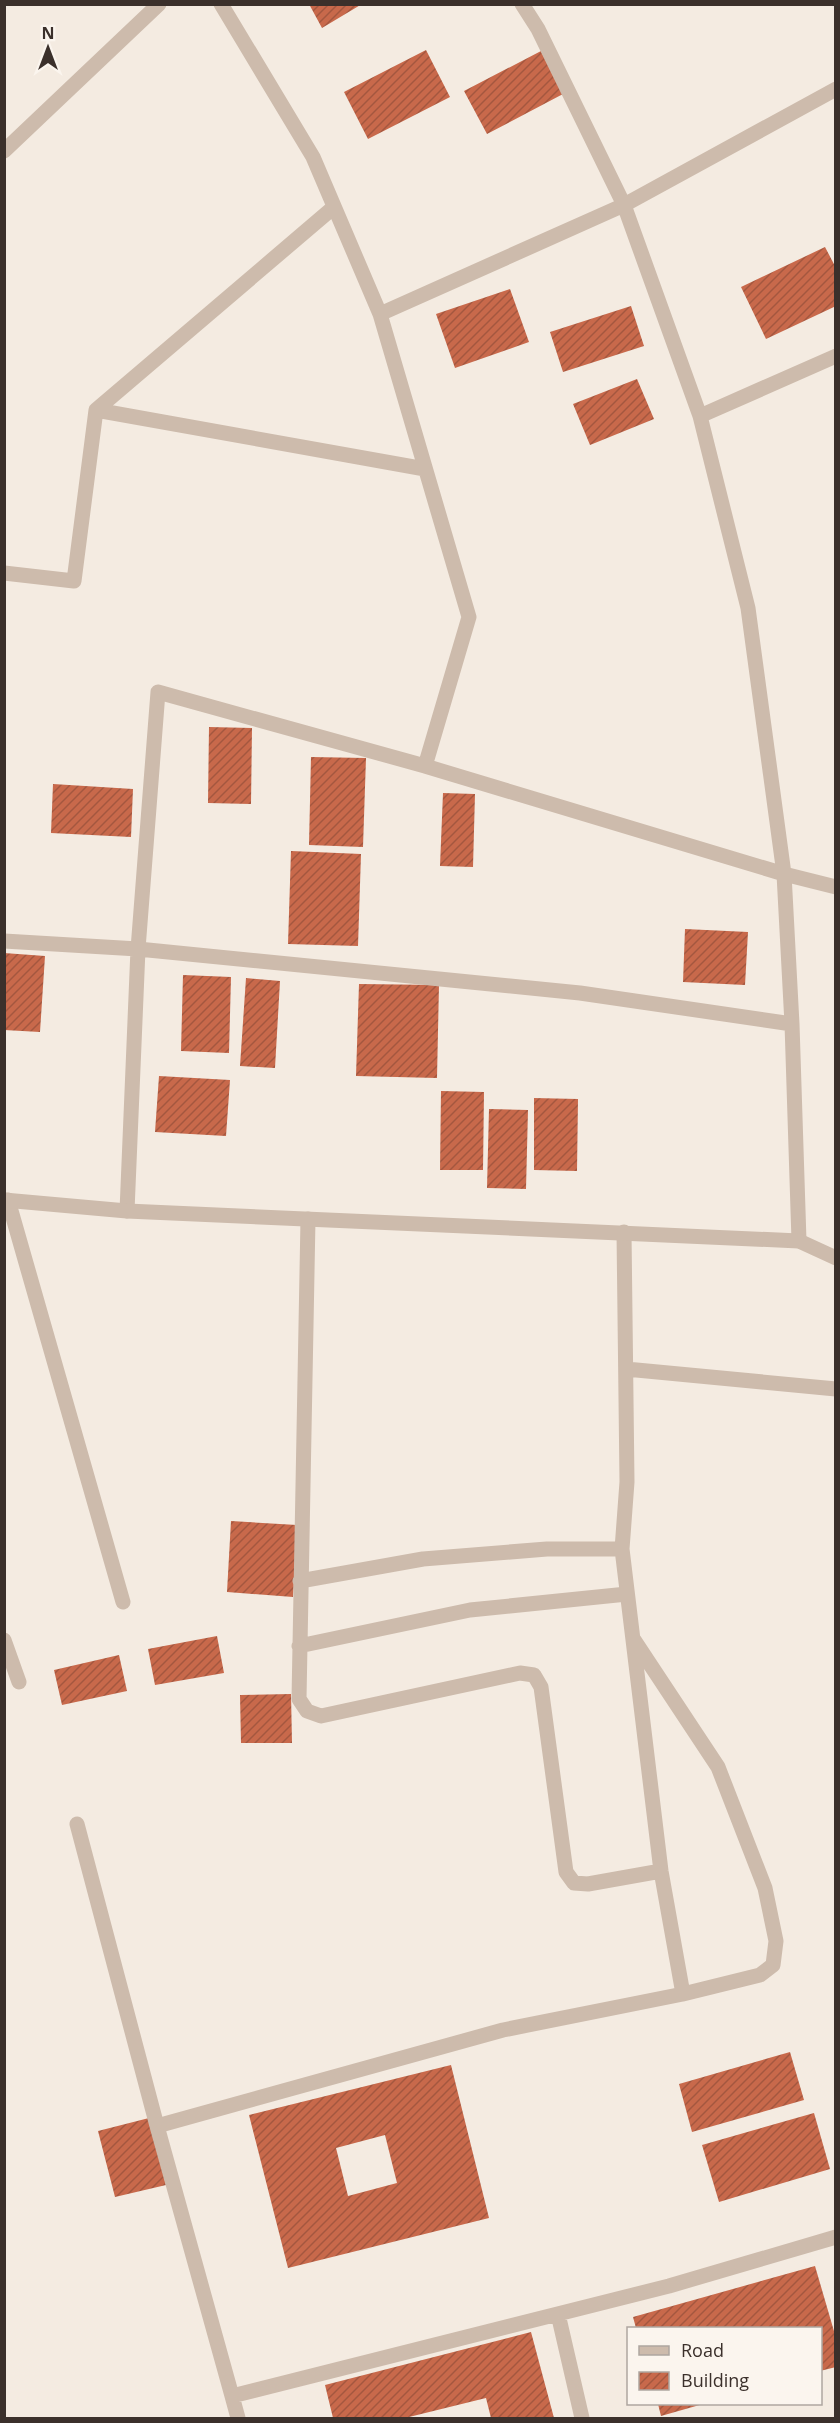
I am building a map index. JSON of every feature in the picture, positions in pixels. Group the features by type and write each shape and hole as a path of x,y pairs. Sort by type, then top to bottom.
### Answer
{"street":[{"path":"4,151 159,4"},
{"path":"220,4 313,157 381,314 468,617 425,766"},
{"path":"522,4 538,29 624,205 700,416 748,608 784,874 792,1024 799,1241"},
{"path":"381,314 624,205 836,89"},
{"path":"4,573 74,581 96,410 334,207"},
{"path":"700,416 836,356"},
{"path":"96,410 425,469"},
{"path":"127,1210 138,949 158,692 425,766 784,874 836,886"},
{"path":"4,941 138,949 580,993 792,1024"},
{"path":"123,1602 6,1200 127,1210 799,1241 836,1258"},
{"path":"308,1219 299,1699 307,1712 321,1716 520,1672 534,1675 541,1687 566,1872 574,1883 588,1884 661,1871"},
{"path":"624,1232 627,1482 622,1550 661,1871 683,1994"},
{"path":"626,1369 836,1389"},
{"path":"300,1581 423,1559 547,1550 622,1550"},
{"path":"299,1646 470,1610 627,1594"},
{"path":"157,2126 503,2030 683,1994 760,1975 773,1965 776,1941 765,1888 718,1767 632,1637"},
{"path":"4,1640 19,1682"},
{"path":"77,1824 238,2418"},
{"path":"232,2396 669,2286 836,2236"},
{"path":"558,2314 582,2418"}],"building":[{"path":"309,4 362,4 322,28"},
{"path":"426,50 450,97 368,139 344,92"},
{"path":"541,51 563,94 487,134 464,91"},
{"path":"825,247 836,268 836,306 766,339 741,287"},
{"path":"510,289 529,342 455,368 436,314"},
{"path":"631,306 644,346 563,372 550,332"},
{"path":"637,379 654,419 590,445 573,404"},
{"path":"209,727 252,728 251,804 208,803"},
{"path":"311,757 366,758 363,847 309,845"},
{"path":"53,784 133,789 131,837 51,833"},
{"path":"443,793 475,794 473,867 440,866"},
{"path":"291,851 361,854 358,946 288,944"},
{"path":"685,929 748,932 745,985 683,982"},
{"path":"4,953 45,956 40,1032 4,1030"},
{"path":"183,975 231,977 229,1053 181,1051"},
{"path":"246,978 280,981 275,1068 240,1066"},
{"path":"359,984 439,985 437,1078 356,1076"},
{"path":"159,1076 230,1080 226,1136 155,1132"},
{"path":"441,1091 484,1092 483,1170 440,1170"},
{"path":"534,1098 578,1099 577,1171 534,1170"},
{"path":"489,1109 528,1110 526,1189 487,1188"},
{"path":"231,1521 297,1525 293,1597 227,1592"},
{"path":"217,1636 224,1673 155,1685 148,1649"},
{"path":"119,1655 127,1691 62,1705 54,1670"},
{"path":"291,1694 292,1743 241,1743 240,1695"},
{"path":"790,2052 804,2100 692,2132 679,2084"},
{"path":"451,2065 489,2218 288,2268 249,2115","holes":["385,2135 397,2183 348,2196 336,2148"]},
{"path":"814,2113 830,2169 719,2202 702,2145"},
{"path":"149,2118 166,2185 115,2197 98,2131"},
{"path":"815,2266 836,2338 836,2367 822,2370 822,2327 636,2327 633,2317"},
{"path":"531,2332 554,2418 491,2418 486,2398 405,2418 333,2418 325,2385"},
{"path":"658,2405 700,2405 661,2416"}]}
